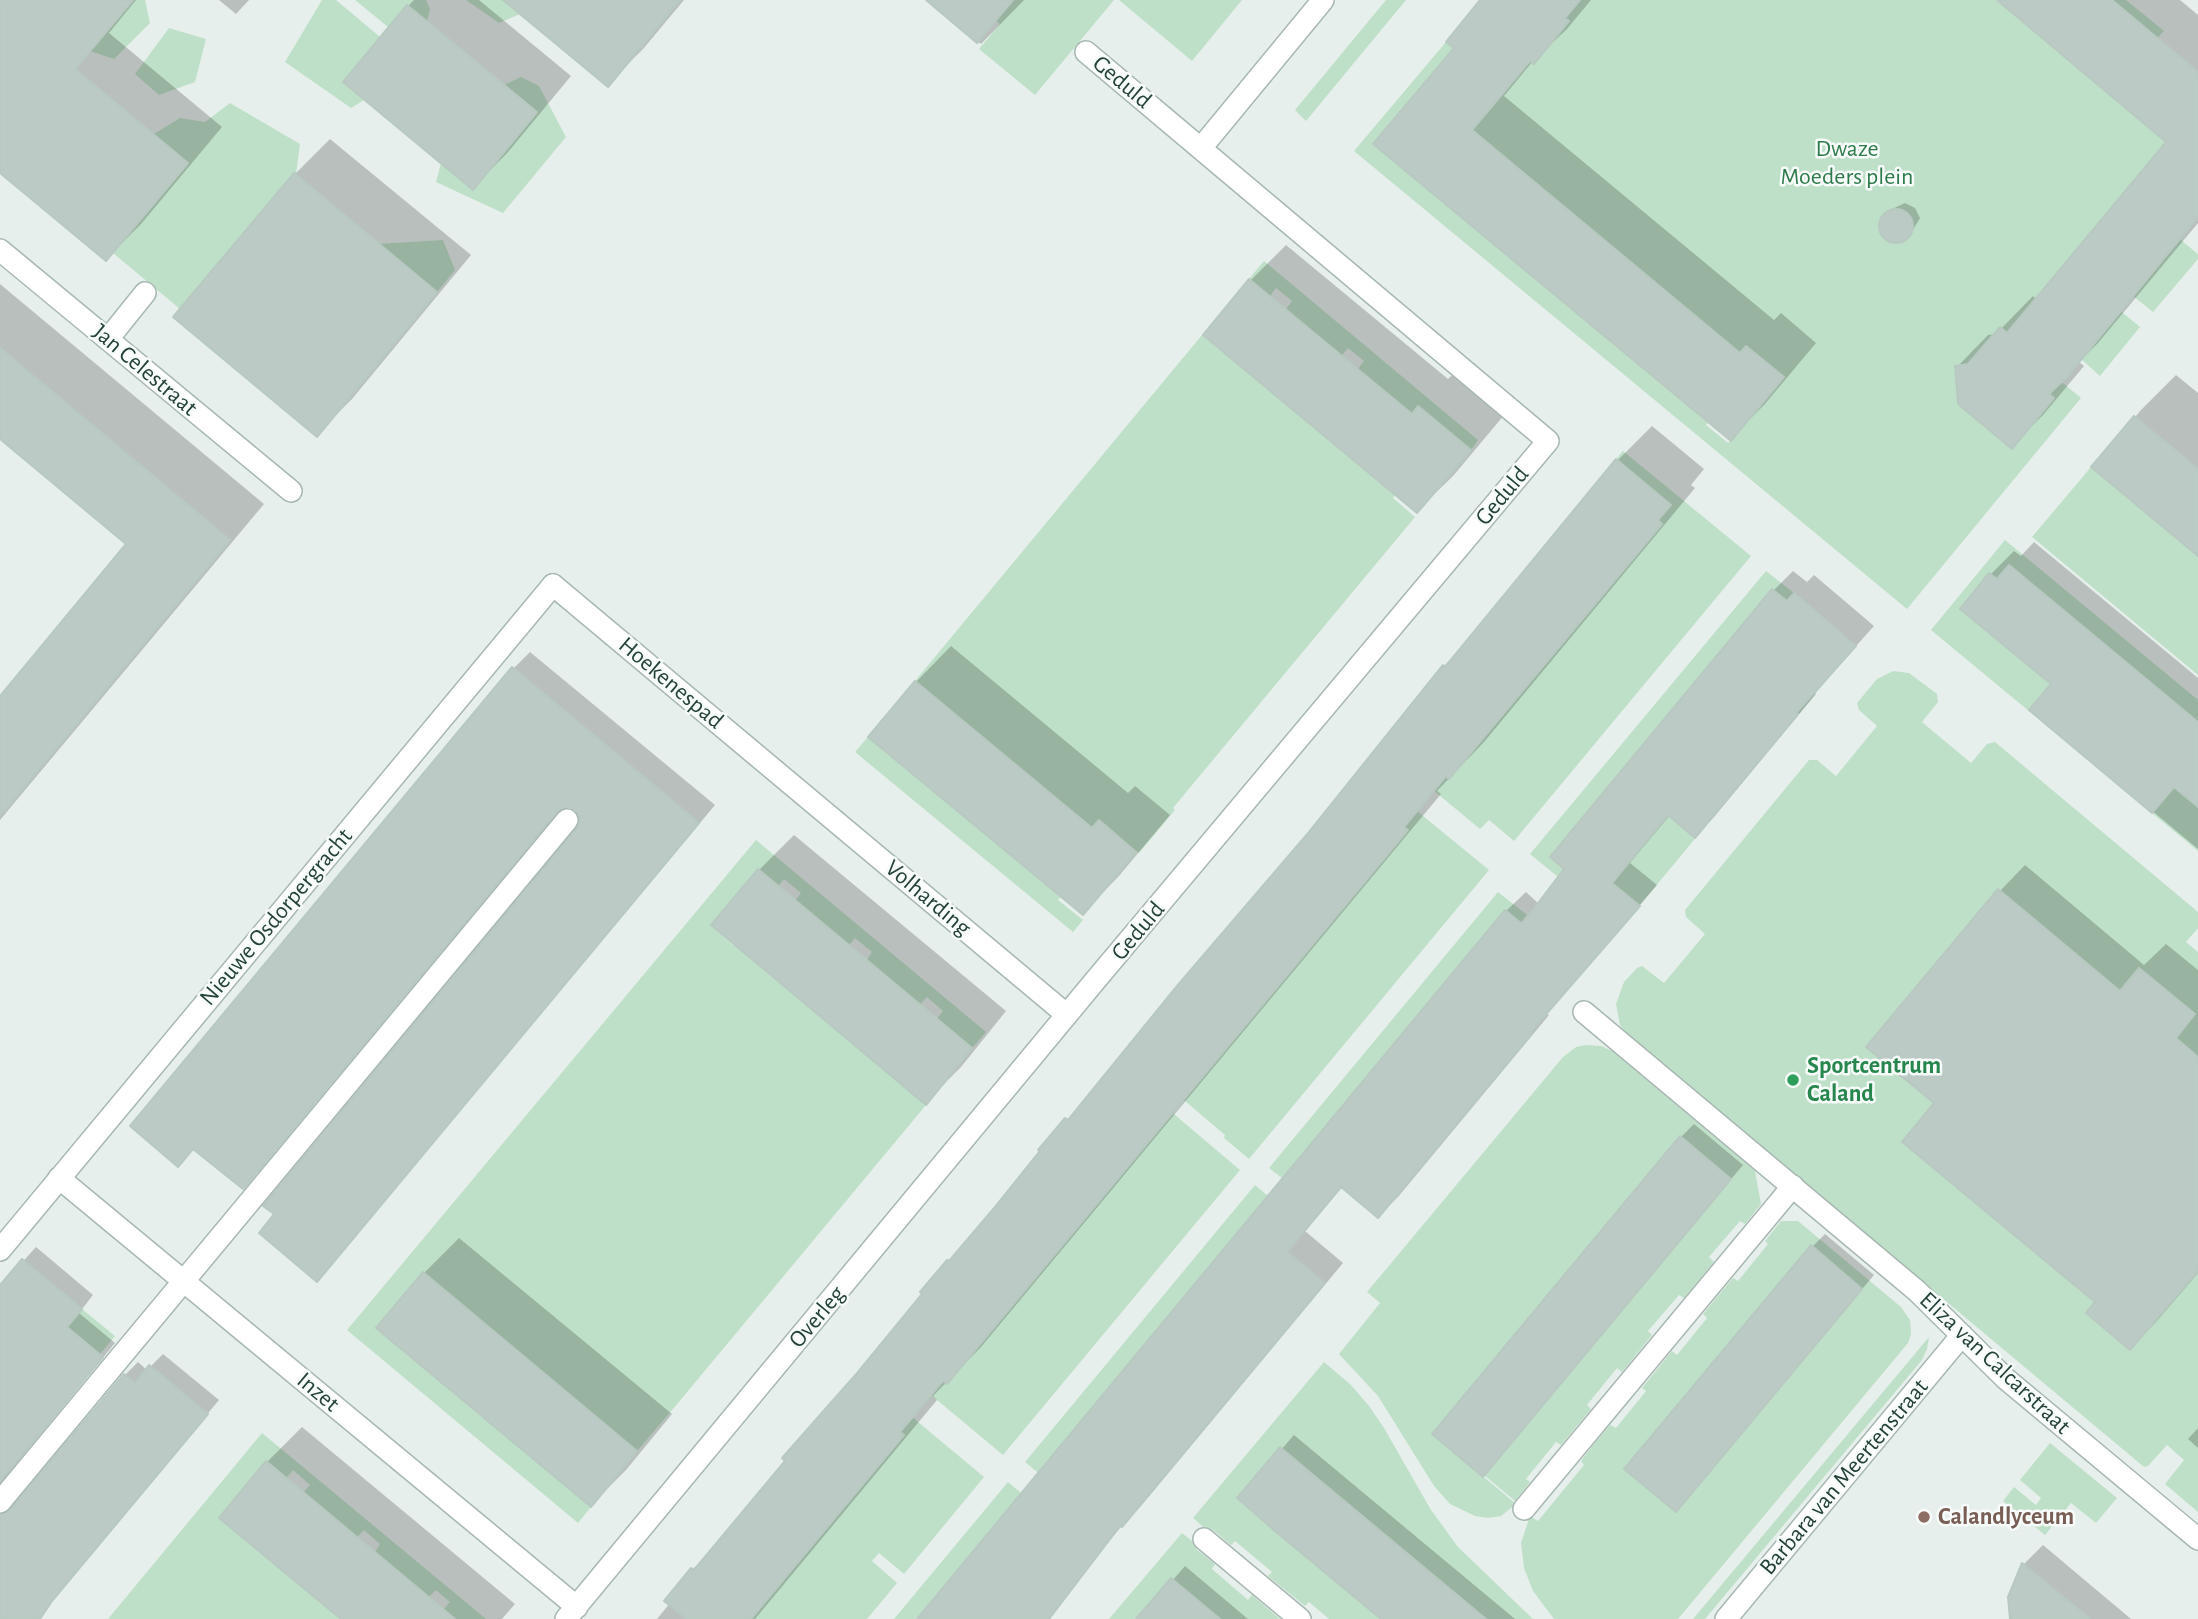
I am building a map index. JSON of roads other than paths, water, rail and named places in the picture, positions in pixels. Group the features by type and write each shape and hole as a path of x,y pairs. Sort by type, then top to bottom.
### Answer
{"street":[{"path":"1200,148 1324,0"},
{"name":"Geduld","path":"1067,1015 1548,440 1086,52"},
{"name":"Jan Celestraat","path":"0,250 290,491"},
{"path":"108,339 145,293"},
{"name":"Hoekenespad","path":"553,585 789,781"},
{"name":"Nieuwe Osdorpergracht","path":"0,1250 553,585"},
{"name":"Volharding","path":"789,781 1067,1015"},
{"path":"0,1502 568,820"},
{"name":"Eliza van Calcarstraat","path":"1584,1012 1917,1291 2006,1379 2198,1539"},
{"name":"Overleg","path":"571,1613 1067,1015"},
{"name":"Inzet","path":"59,1178 183,1280 571,1613"},
{"path":"1524,1509 1793,1186"},
{"name":"Barbara van Meertenstraat","path":"1726,1619 1962,1335"},
{"path":"1203,1539 1300,1619"}],"place":[{"name":"Sportcentrum Caland","path":"1793,1080"},
{"name":"Calandlyceum","path":"1924,1517"}],"park label":[{"name":"Dwaze Moeders plein","path":"1847,163"}]}
